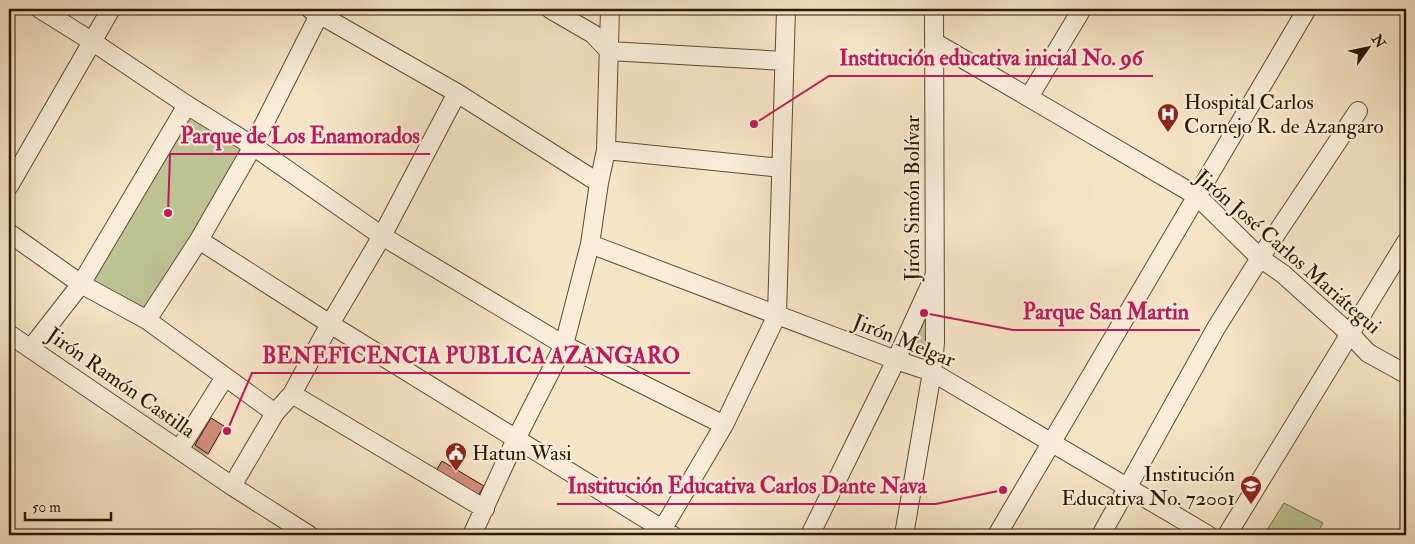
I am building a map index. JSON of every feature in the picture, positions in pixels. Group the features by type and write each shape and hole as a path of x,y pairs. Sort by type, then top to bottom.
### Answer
{"street":[{"path":"40,9 253,146 382,236 564,345 724,425"},
{"path":"9,186 111,9"},
{"path":"550,9 593,34 609,51 784,61"},
{"path":"472,535 486,509 516,439 564,345 590,244 606,150 610,9"},
{"path":"199,240 664,533 724,425 777,315 786,9"},
{"name":"Jirón Simón Bolívar","path":"904,535 932,372 935,343 934,9"},
{"path":"1029,97 1082,9"},
{"path":"997,535 1307,9"},
{"path":"147,320 199,240 253,146 317,11 458,93 599,183"},
{"name":"Jirón José Carlos Mariátegui","path":"934,42 1197,196 1260,258 1283,274 1350,334 1368,353 1406,374"},
{"path":"232,486 275,413 292,394 330,324 382,236 458,93"},
{"path":"32,348 81,284 187,105"},
{"path":"1101,535 1216,328 1260,258 1358,111"},
{"path":"606,150 781,168"},
{"path":"9,233 81,284 147,320 275,413"},
{"path":"1227,535 1406,242"},
{"name":"Jirón Melgar","path":"590,244 932,372 1208,535"},
{"path":"810,535 896,360 936,272"},
{"name":"Jirón Ramón Castilla","path":"9,334 232,486 308,535"},
{"path":"179,450 225,377"},
{"path":"292,394 486,509"}],"green space":[{"path":"188,109 253,146 147,320 83,281"},
{"path":"933,281 930,356 901,345"},
{"path":"1284,503 1323,523 1316,535 1264,535"}],"building":[{"path":"211,418 224,426 208,454 195,445"},
{"path":"442,461 484,486 476,499 434,474"}],"place":[{"name":"Institución educativa inicial No. 96","path":"754,124"},
{"name":"Hospital Carlos Cornejo R. de Azangaro","path":"1168,133"},
{"name":"Parque de Los Enamorados","path":"168,213"},
{"name":"Parque San Martin","path":"924,313"},
{"name":"BENEFICENCIA PUBLICA AZANGARO","path":"227,431"},
{"name":"Hatun Wasi","path":"456,472"},
{"name":"Institución Educativa Carlos Dante Nava","path":"1003,490"},
{"name":"Institución Educativa No. 72001","path":"1251,505"}]}
